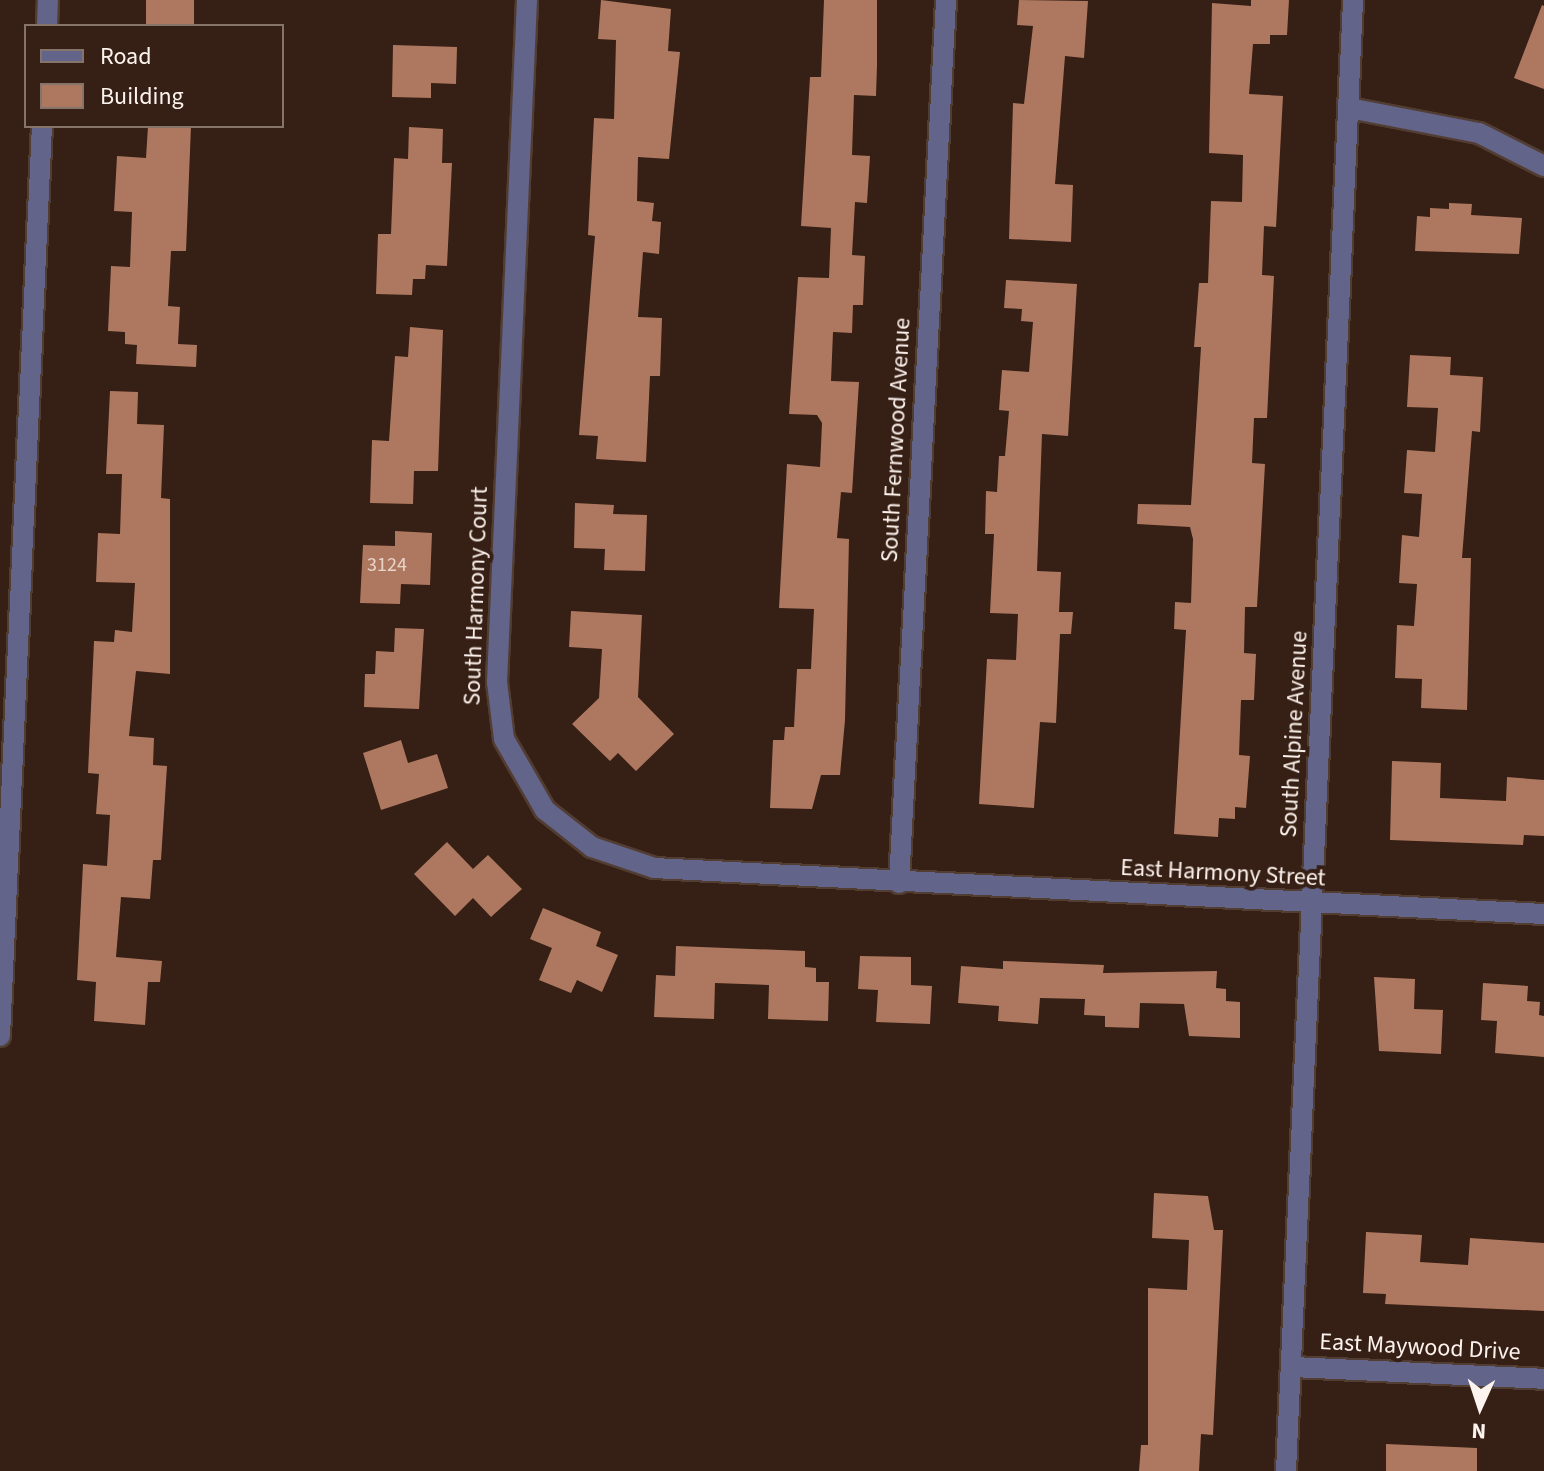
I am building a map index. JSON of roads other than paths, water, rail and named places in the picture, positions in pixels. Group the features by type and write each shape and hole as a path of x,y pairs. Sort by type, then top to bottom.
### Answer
{"street":[{"path":"47,24 48,0"},
{"name":"South Harmony Court","path":"527,0 497,682 504,739 545,810 592,847 621,859 654,868 899,883"},
{"name":"South Fernwood Avenue","path":"899,883 946,0"},
{"name":"South Alpine Avenue","path":"1286,1471 1353,0"},
{"path":"1349,108 1479,133 1544,166"},
{"path":"0,1036 3,896 42,128"},
{"name":"East Harmony Street","path":"899,883 1544,914"},
{"name":"East Maywood Drive","path":"1293,1367 1544,1379"}]}
